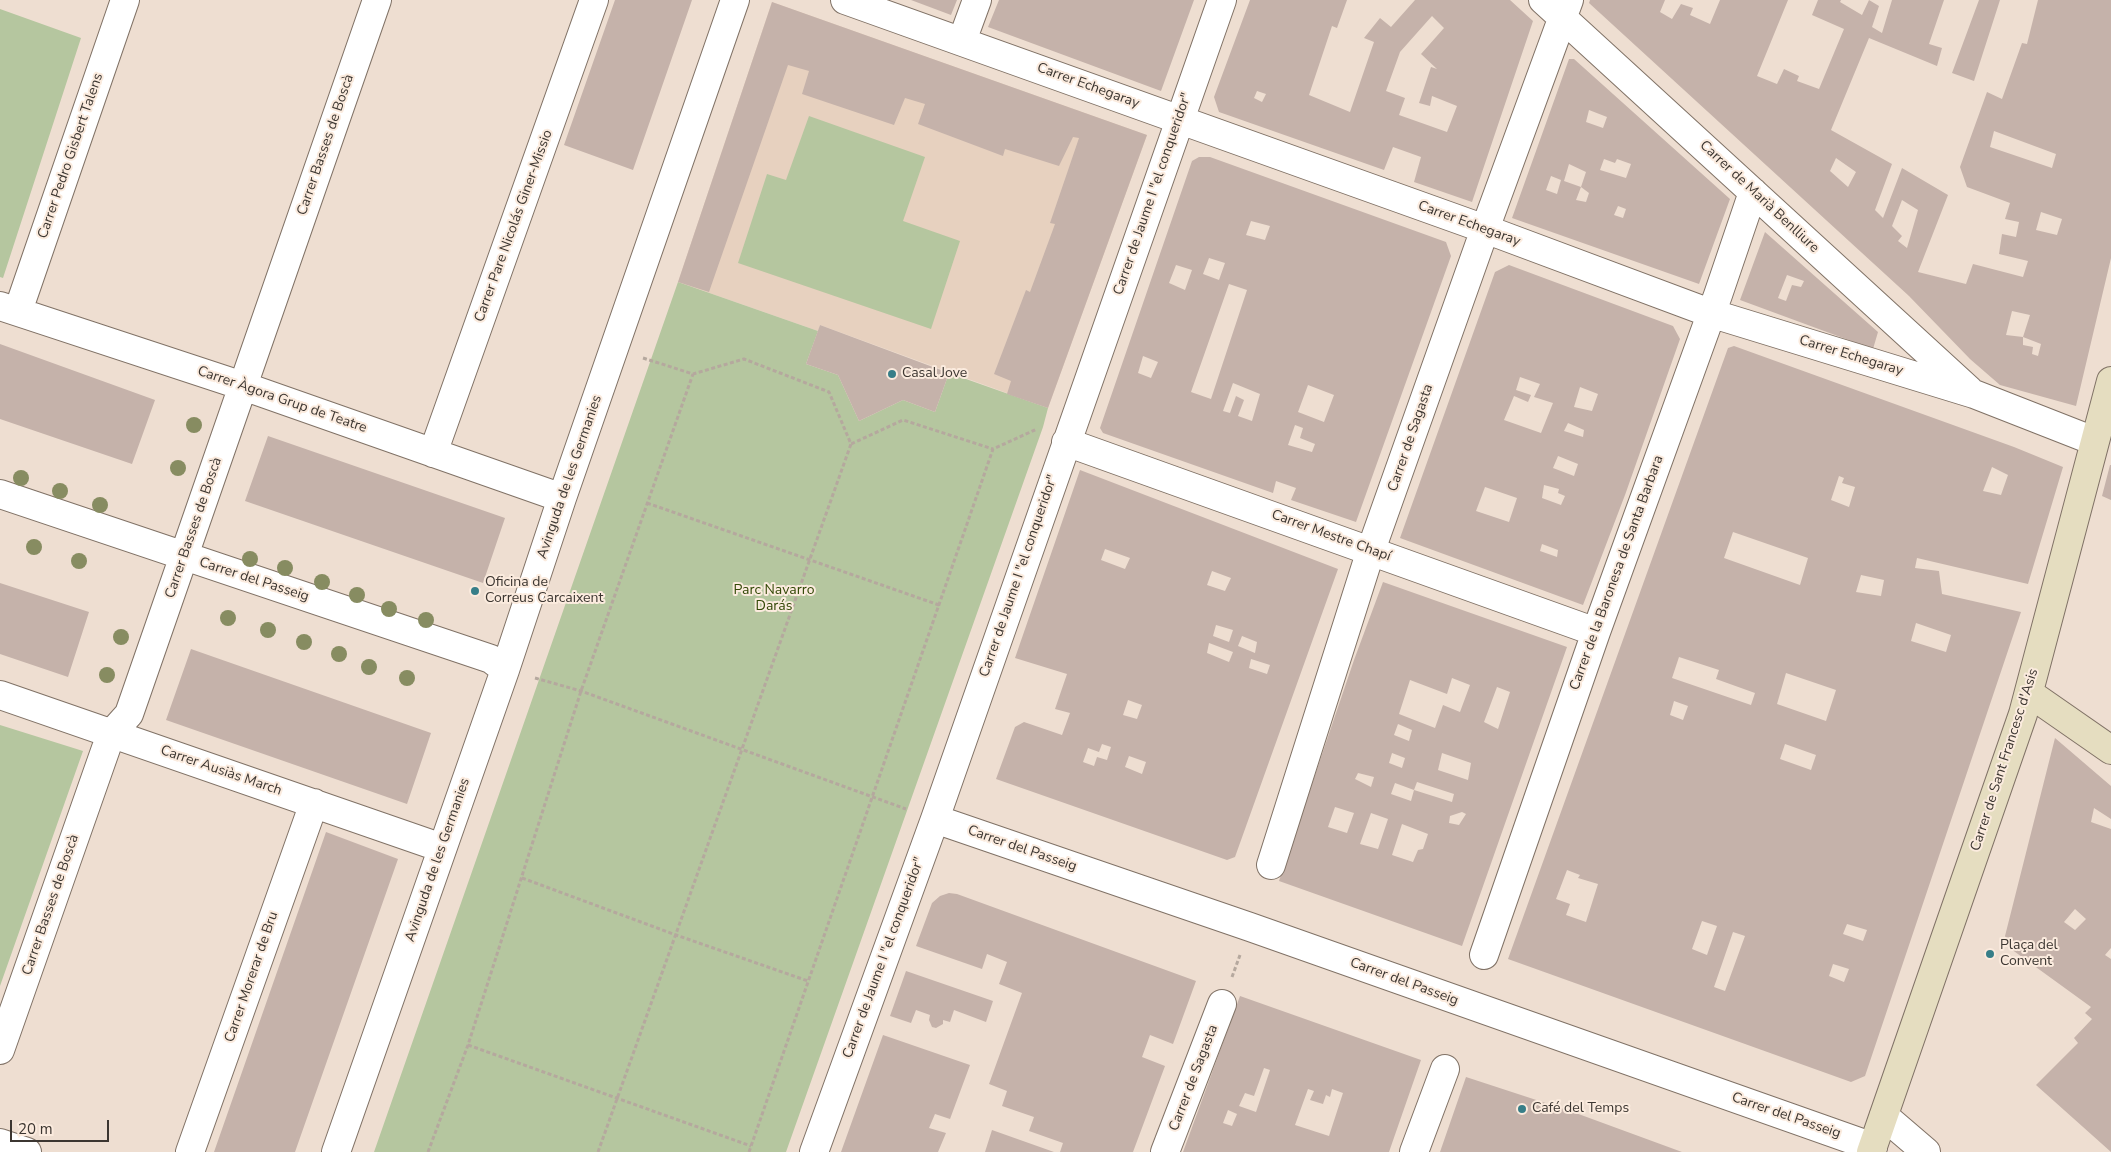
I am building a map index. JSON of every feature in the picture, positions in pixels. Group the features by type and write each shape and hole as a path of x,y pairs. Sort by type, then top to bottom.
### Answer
{"street":[{"name":"Carrer Pedro Gisbert Talens","path":"9,309 125,0"},
{"name":"Carrer Basses de Boscà","path":"0,1050 111,734 129,714 377,0"},
{"name":"Carrer Pare Nicolás Giner-Missio","path":"433,453 594,0"},
{"name":"Avinguda de les Germanies","path":"336,1152 505,670 562,498 735,0"},
{"name":"Carrer Echegaray","path":"845,0 1484,229 1710,313 1974,394 2094,441"},
{"path":"962,41 978,0"},
{"name":"Carrer de Jaume I \"el conqueridor\"","path":"814,1152 935,819 1222,0"},
{"name":"Carrer de Marià Benlliure","path":"1558,5 1753,192 1974,394"},
{"name":"Carrer de Sagasta","path":"1271,865 1371,550 1484,229 1558,5"},
{"name":"Carrer de la Baronesa de Santa Barbara","path":"1484,955 1596,632 1753,192"},
{"name":"Carrer Àgora Grup de Teatre","path":"9,309 243,386 562,498"},
{"name":"Carrer de Sant Francesc d'Asis","path":"1872,1150 2029,693 2111,381"},
{"name":"Carrer Mestre Chapí","path":"1066,442 1596,632"},
{"name":"Carrer del Passeig","path":"0,494 492,659 505,670"},
{"path":"2029,693 2111,750"},
{"name":"Carrer Ausiàs March","path":"0,695 442,848"},
{"name":"Carrer Morerar de Bru","path":"190,1152 314,803"},
{"name":"Carrer del Passeig","path":"935,819 1259,930 1872,1150"},
{"name":"Carrer de Sagasta","path":"1165,1152 1222,1004"},
{"path":"1414,1152 1445,1069"},
{"path":"1884,1116 1926,1152"},
{"path":"0,1143 27,1152"}],"path":[{"path":"598,1152 851,444 829,392 744,359 693,374 614,349"},
{"path":"428,1152 468,1045 582,691 693,374"},
{"path":"851,444 904,420 993,449 1043,427"},
{"path":"748,1152 993,449"},
{"path":"647,504 939,605"},
{"path":"505,670 582,691 935,819"},
{"path":"522,878 808,981"},
{"path":"468,1045 750,1146"}],"shaded area":[{"path":"772,2 1147,135 1048,408 820,325 818,331 678,282"}],"green space":[{"path":"0,9 81,38 3,278 0,277"},
{"path":"809,116 925,157 903,221 960,241 931,329 738,263 767,174 786,180"},
{"name":"Parc Navarro Darás","path":"678,282 818,331 806,364 838,375 859,421 903,400 935,412 949,373 1048,408 1043,427 786,1152 374,1152"},
{"path":"0,725 83,751 0,986"}],"building":[{"path":"615,0 692,0 633,170 564,145"},
{"path":"911,0 957,0 951,15"},
{"path":"999,0 1194,0 1161,91 988,27"},
{"path":"1250,0 1347,0 1337,28 1332,26 1309,95 1350,112 1374,42 1364,38 1380,18 1391,27 1415,0 1510,0 1533,21 1472,202 1414,182 1421,157 1393,147 1384,170 1219,112 1214,97","holes":["1432,16 1444,28 1421,54 1437,69 1431,67 1419,103 1430,106 1432,96 1457,106 1447,132 1399,115 1405,98 1386,91 1400,52","1257,91 1266,94 1262,102 1254,98"]},
{"path":"1590,0 1665,0 1660,12 1672,19 1681,4 1693,8 1690,15 1710,24 1720,0 1788,0 1757,76 1777,84 1784,69 1799,76 1797,81 1819,89 1844,29 1812,15 1818,0 1841,0 1840,2 1862,15 1869,0 1879,6 1872,27 1882,33 1892,0 1944,0 1929,44 1942,48 1937,66 1869,38 1831,130 1892,164 1875,210 1883,218 1902,168 1948,195 1918,272 1966,284 1973,264 2023,277 2028,261 1999,254 2002,234 2016,237 2019,222 2005,219 2010,203 1967,187 1960,167 1987,92 2002,99 2022,43 2027,44 2038,0 2111,0 2111,258 2076,406 2000,385 1970,359 1909,296 1589,3","holes":["1994,131 2056,154 2052,168 1990,147","1836,158 1856,172 1848,187 1830,171","1902,200 1918,210 1907,248 1898,241 1902,236 1892,226","2041,212 2062,219 2057,235 2036,230","2012,311 2030,315 2023,337 2006,335","2023,337 2041,344 2038,356 2032,354 2033,347 2023,345"]},
{"path":"1979,0 2000,0 1974,81 1952,73"},
{"path":"772,2 1147,135 1048,408 1007,394 1011,381 994,374 1026,290 1030,292 1055,224 1050,223 1079,138 1073,137 1059,166 1005,149 1003,156 918,124 925,104 905,98 894,125 802,94 809,71 788,65 709,292 678,282"},
{"path":"1569,59 1574,59 1730,199 1699,284 1512,218","holes":["1589,110 1607,117 1603,128 1586,122","1604,159 1615,163 1617,159 1631,164 1626,178 1600,170","1569,164 1586,172 1581,187 1564,181","1551,176 1561,180 1557,194 1546,190","1581,187 1589,193 1586,202 1576,200","1618,206 1626,209 1623,218 1614,215"]},
{"path":"1199,157 1210,157 1446,242 1451,256 1356,522 1291,500 1296,488 1276,481 1273,493 1103,433 1100,428 1192,161","holes":["1251,221 1270,226 1265,240 1246,235","1209,258 1225,263 1219,280 1203,274","1176,265 1192,270 1185,290 1169,283","1229,284 1247,290 1211,399 1191,392","1143,356 1158,362 1151,378 1138,373","1233,383 1260,394 1252,421 1238,416 1244,400 1236,396 1230,413 1223,411","1308,385 1334,395 1324,422 1298,412","1295,425 1303,428 1300,438 1315,444 1312,452 1288,445"]},
{"path":"1765,232 1878,332 1873,349 1740,300","holes":["1787,275 1804,281 1801,287 1792,285 1786,301 1778,298"]},
{"path":"1509,265 1673,326 1680,339 1625,495 1583,605 1400,538 1495,272","holes":["1520,377 1540,384 1534,397 1553,403 1541,433 1504,420 1514,396 1528,402 1531,395 1516,390","1580,387 1598,394 1592,411 1574,407","1568,423 1584,430 1583,437 1564,431","1558,456 1578,464 1574,476 1553,468","1544,485 1559,489 1558,493 1565,496 1561,505 1542,498","1485,487 1517,498 1509,522 1476,511","1542,544 1558,550 1557,557 1540,551"]},
{"name":"Casal Jove","path":"820,325 949,373 935,412 903,400 859,421 838,375 806,364"},
{"path":"0,344 155,400 132,464 0,419"},
{"path":"1734,346 2014,447 2063,467 2028,584 1917,558 1915,568 1939,571 1942,594 2021,612 1865,1076 1851,1082 1508,959 1728,348","holes":["1992,467 2008,475 2001,495 1983,491","1839,476 1844,478 1842,483 1855,487 1849,507 1831,500","1733,532 1808,558 1800,585 1724,558","1861,575 1884,580 1881,596 1856,592","1916,623 1951,635 1946,652 1911,641","1679,657 1719,670 1716,679 1755,693 1751,705 1672,678","1786,673 1836,690 1826,721 1777,704","1674,701 1688,706 1683,720 1670,715","1785,744 1816,755 1811,770 1780,759","1567,870 1580,875 1578,878 1598,884 1586,922 1566,915 1570,904 1556,899","1702,921 1717,926 1707,955 1692,949","1847,924 1867,930 1863,941 1843,934","1733,932 1745,936 1725,991 1714,987","1833,964 1849,969 1844,982 1829,976"]},
{"path":"268,436 505,518 483,583 245,501"},
{"path":"2111,465 2111,500 2102,496"},
{"path":"1080,470 1338,569 1235,857 1227,860 996,779 1015,727 1024,722 1062,735 1070,713 1055,709 1067,674 1015,658","holes":["1105,549 1130,558 1125,569 1101,560","1212,571 1231,578 1225,591 1207,585","1216,625 1233,630 1229,642 1213,636","1242,636 1257,642 1255,653 1238,646","1209,643 1233,652 1229,662 1207,653","1251,659 1270,665 1267,674 1249,668","1128,700 1142,705 1137,719 1123,715","1102,744 1111,747 1107,760 1097,757 1094,766 1083,762 1088,748 1099,752","1129,756 1146,762 1142,774 1125,767"]},
{"path":"1383,582 1567,647 1462,946 1279,881 1354,660","holes":["1452,678 1470,685 1460,712 1443,705 1435,728 1399,714 1410,680 1447,694","1497,687 1510,692 1498,729 1484,722","1398,724 1412,730 1409,741 1394,735","1392,753 1405,758 1402,768 1389,763","1442,753 1471,763 1468,780 1438,770","1358,773 1374,777 1371,787 1355,779","1417,782 1454,794 1452,802 1414,790","1395,783 1414,790 1411,801 1391,794","1335,807 1354,813 1347,833 1328,827","1462,812 1466,814 1459,825 1449,823 1450,816","1371,813 1388,819 1378,849 1360,844","1402,824 1428,834 1423,849 1418,850 1413,862 1392,855"]},
{"path":"0,583 89,612 68,677 0,654"},
{"path":"191,649 431,733 407,804 166,720"},
{"path":"2055,738 2111,786 2111,819 2094,808 2091,822 2111,829 2111,948 2105,955 2111,959 2111,1152 2036,1085 2078,1043 2074,1038 2092,1019 2085,1013 2091,1007 2011,949 2005,936","holes":["2075,909 2086,919 2075,930 2064,922"]},
{"path":"326,832 398,859 295,1152 214,1152"},
{"path":"949,893 957,894 1196,981 1173,1044 1150,1035 1142,1057 1165,1066 1133,1152 1060,1152 1063,1143 1029,1131 1034,1117 1002,1106 1007,1091 989,1084 1022,993 999,984 1007,962 987,954 982,969 916,946 932,903 940,896"},
{"path":"906,971 993,1001 986,1022 954,1010 950,1022 943,1020 943,1024 936,1028 932,1027 929,1020 930,1015 916,1010 911,1023 890,1016"},
{"path":"1240,996 1421,1060 1389,1152 1183,1152","holes":["1264,1068 1270,1070 1256,1112 1239,1106 1245,1093 1254,1096","1308,1089 1314,1091 1310,1100 1323,1104 1326,1095 1330,1097 1332,1089 1343,1093 1329,1136 1295,1125","1228,1110 1237,1114 1232,1126 1223,1123"]},
{"path":"883,1035 970,1065 950,1119 935,1114 929,1128 946,1133 938,1152 841,1152"},
{"path":"1466,1077 1573,1112 1682,1152 1440,1152"},
{"path":"992,1130 1054,1152 985,1152"}],"place":[{"name":"Casal Jove","path":"892,374"},
{"name":"Oficina de Correus Carcaixent","path":"475,591"},
{"name":"Plaça del Convent","path":"1990,954"},
{"name":"Café del Temps","path":"1522,1109"}]}
